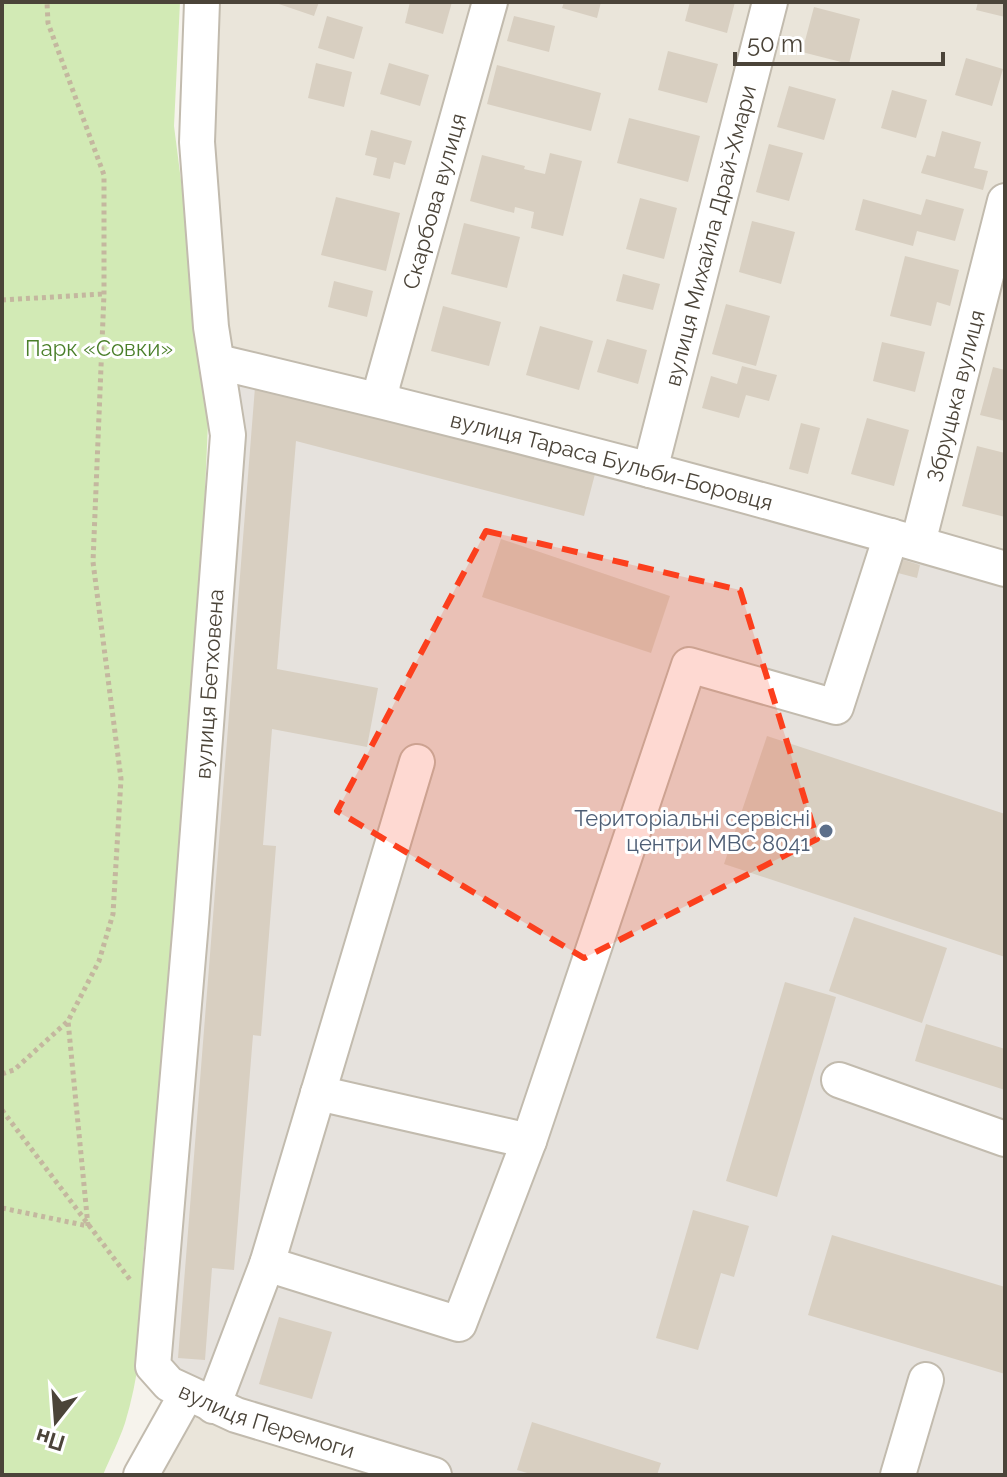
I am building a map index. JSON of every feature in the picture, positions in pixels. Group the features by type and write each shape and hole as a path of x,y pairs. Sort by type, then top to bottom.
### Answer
{"street":[{"name":"вулиця Бетховена","path":"153,1366 228,435 211,327 197,142 202,2"},
{"name":"Скарбова вулиця","path":"381,400 383,383 490,2"},
{"name":"вулиця Михайла Драй-Хмари","path":"650,470 770,2"},
{"name":"Збруцька вулиця","path":"529,1141 689,665 836,707 904,540 1005,201"},
{"name":"вулиця Тараса Бульби-Боровця","path":"218,362 381,400 650,470 1005,569"},
{"path":"141,1475 163,1436 200,1400 267,1264 417,762"},
{"path":"839,1080 1005,1139"},
{"path":"267,1264 459,1324 529,1141 318,1093"},
{"name":"вулиця Перемоги","path":"153,1366 169,1384 200,1400 434,1475"},
{"path":"898,1475 926,1380"},
{"path":"162,1475 170,1448 163,1436"}],"path":[{"path":"2,1074 14,1070 68,1021 99,961 113,914 121,779 93,562 104,294 104,175 48,23 47,2"},
{"path":"2,300 104,294"},
{"path":"68,1021 88,1226"},
{"path":"2,1110 136,1288"},
{"path":"2,1208 88,1226"}],"highlighted area":[{"path":"486,531 740,590 817,839 584,958 337,811"}],"shaded area":[{"path":"220,2 1005,2 1005,559 672,464 650,431 634,455 234,348 223,332 213,138"},
{"path":"218,362 1005,569 1005,1475 434,1475 169,1384"},
{"path":"187,1412 388,1475 154,1475"}],"green space":[{"name":"Парк «Совки»","path":"2,2 180,2 174,126 209,400 203,537 181,807 179,943 143,1257 141,1341 125,1423 103,1475 2,1475"}],"building":[{"path":"273,2 319,2 314,16"},
{"path":"410,2 452,2 443,34 405,23"},
{"path":"564,2 601,2 597,18 562,8"},
{"path":"690,2 735,2 727,33 685,21"},
{"path":"978,2 1005,2 1005,17 976,10"},
{"path":"814,7 860,19 849,64 802,52"},
{"path":"327,16 363,27 354,59 318,48"},
{"path":"514,16 555,26 549,52 507,41"},
{"path":"668,51 718,64 707,103 658,90"},
{"path":"966,58 1003,69 992,106 955,95"},
{"path":"316,63 352,72 344,107 308,98"},
{"path":"389,63 429,75 420,106 380,94"},
{"path":"497,65 601,93 591,131 487,104"},
{"path":"789,86 836,99 824,140 777,127"},
{"path":"892,90 927,100 916,138 881,128"},
{"path":"629,118 700,136 688,182 617,163"},
{"path":"371,130 412,141 405,165 394,162 390,179 373,175 377,158 365,155"},
{"path":"942,131 981,142 974,168 988,171 983,190 921,173 927,155 935,157"},
{"path":"769,144 803,153 789,201 756,192"},
{"path":"550,153 582,161 563,236 531,228 534,212 515,207 514,213 470,201 482,155 545,174"},
{"path":"336,197 400,213 386,271 321,255"},
{"path":"640,198 677,208 664,259 626,249"},
{"path":"863,199 921,215 926,199 964,209 955,241 917,231 913,246 855,230"},
{"path":"752,221 795,232 781,284 739,272"},
{"path":"464,223 520,237 507,288 451,274"},
{"path":"905,256 959,270 950,306 937,302 931,326 890,316"},
{"path":"623,274 660,284 653,310 616,301"},
{"path":"334,281 373,291 367,317 328,307"},
{"path":"726,304 770,316 756,366 712,354"},
{"path":"443,306 501,322 489,366 431,351"},
{"path":"540,326 593,341 579,390 526,375"},
{"path":"607,339 647,350 638,384 597,372"},
{"path":"882,342 925,352 915,392 873,381"},
{"path":"742,366 777,375 769,401 746,395 739,418 702,408 711,376 737,384"},
{"path":"993,367 1005,370 1005,421 980,415"},
{"path":"255,387 595,474 584,516 296,441 277,669 378,688 367,747 272,729 263,845 276,846 261,1036 253,1035 234,1270 212,1268 205,1360 178,1358"},
{"path":"867,418 909,430 894,486 851,474"},
{"path":"801,423 820,428 808,474 789,469"},
{"path":"977,446 1005,453 1005,517 962,506"},
{"path":"501,539 670,596 651,653 482,597"},
{"path":"901,559 920,565 917,578 898,573"},
{"path":"767,736 1005,814 1005,957 724,864"},
{"path":"854,917 947,948 922,1023 829,991"},
{"path":"785,982 836,997 777,1197 726,1181"},
{"path":"926,1024 1005,1049 1005,1090 915,1061"},
{"path":"693,1210 749,1226 734,1277 721,1273 698,1350 656,1338"},
{"path":"832,1235 1005,1287 1005,1374 808,1315"},
{"path":"279,1317 332,1332 312,1399 259,1384"},
{"path":"532,1422 661,1463 657,1475 534,1475 517,1470"}],"place":[{"name":"Територіальні сервісні центри МВС 8041","path":"826,831"}]}
